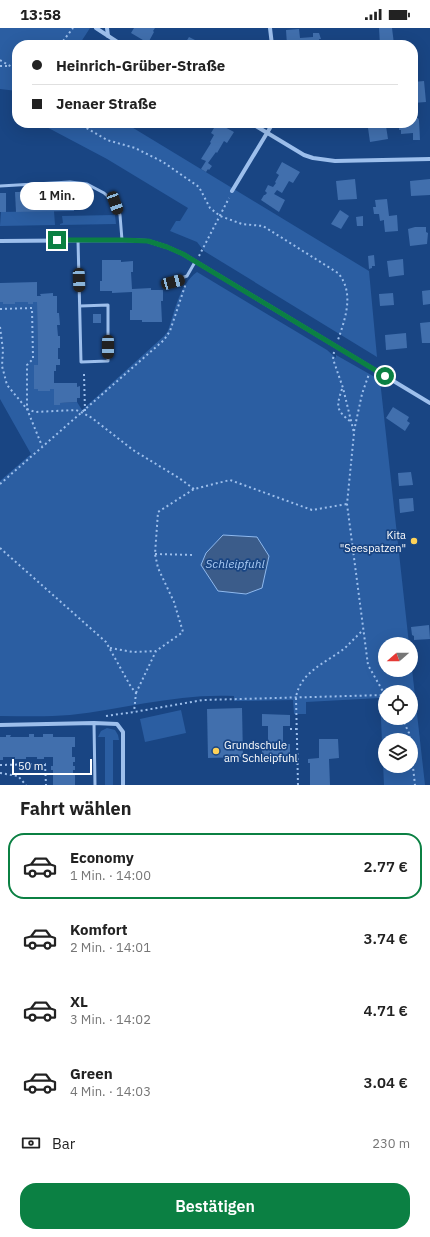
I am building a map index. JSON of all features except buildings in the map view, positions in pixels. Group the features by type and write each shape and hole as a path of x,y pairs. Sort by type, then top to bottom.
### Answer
{"street":[{"path":"96,28 113,40"},
{"path":"107,28 108,37"},
{"path":"270,28 271,40"},
{"path":"260,128 304,155 313,158 358,162 430,159"},
{"path":"232,191 270,128"},
{"path":"0,241 122,240 148,241 167,247 183,254 430,403"},
{"path":"0,725 117,724 123,732 123,785"}],"lane":[{"path":"0,186 70,182 87,184 104,193 115,203 120,215 122,240"},
{"path":"78,240 81,362 108,361 108,305 80,306"},
{"path":"173,282 188,276 195,262"},
{"path":"94,723 95,785"}],"path":[{"path":"64,40 72,28"},
{"path":"0,60 10,66"},
{"path":"0,66 10,66"},
{"path":"87,128 107,140 135,148 163,162 199,187 210,208 220,216 242,224 263,226 338,273 346,286 348,299 333,359 343,388 354,432"},
{"path":"195,262 232,191"},
{"path":"0,484 42,446 84,412 164,340 170,331 188,276"},
{"path":"0,309 32,308 32,359 27,365 27,408"},
{"path":"0,327 3,350 2,366 7,385 27,408 42,446"},
{"path":"328,348 340,356"},
{"path":"369,373 362,394 354,432 347,504 368,665 379,685"},
{"path":"84,374 84,412"},
{"path":"343,388 337,404 338,410 351,422"},
{"path":"27,408 35,412 76,410 84,412 133,450 194,489"},
{"path":"110,648 133,652 156,650 183,632 174,602 158,568 155,554 158,512 194,489 230,480 312,510 347,504"},
{"path":"0,548 106,642 131,687 136,693"},
{"path":"155,554 195,555"},
{"path":"298,785 296,729 297,690 307,675 314,668 345,648 363,630"},
{"path":"134,712 136,693 156,650"},
{"path":"106,716 203,700 378,695"},
{"path":"290,729 296,729"},
{"path":"0,765 45,764 46,785"},
{"path":"0,773 18,776 26,785"},
{"path":"414,773 415,785"}],"shaded area":[{"path":"0,28 90,28 82,40 12,40 12,90 0,89"},
{"path":"48,128 133,128 369,271 377,357 204,251 197,242 170,231 176,221 180,221 188,208 107,159"},
{"path":"54,211 55,225 0,226 1,212"},
{"path":"115,215 116,224 60,225 63,223 62,216"},
{"path":"197,272 327,350 336,358 336,355 380,380 408,637 378,637 378,677 413,677 414,685 378,685 378,698 306,702 306,714 294,714 293,700 234,701 234,696 213,696 172,699 70,715 0,716 0,481 31,454 0,399 0,302 3,302 3,304 28,302 28,304 33,304 33,302 37,302 38,365 34,366 34,389 38,389 38,391 49,391 50,389 54,389 54,405 60,405 60,403 77,402 82,410 164,336 168,331 178,299 186,284"},
{"path":"181,710 186,733 145,742 140,719"},
{"path":"418,722 425,785 384,785 383,773 418,773 418,733 382,733 381,725 418,725"},
{"path":"107,728 115,730 119,740 113,740 113,785 105,785 105,737 98,737 101,731"}],"water":[{"name":"Schleipfuhl","path":"223,535 257,537 269,556 262,588 246,594 218,591 201,565 206,553"}],"place":[{"name":"Kita \"Seespatzen\"","path":"414,541"},
{"name":"Grundschule am Schleipfuhl","path":"216,751"}],"route":[{"path":"57,240 148,241 167,247 183,254 385,376"}]}
